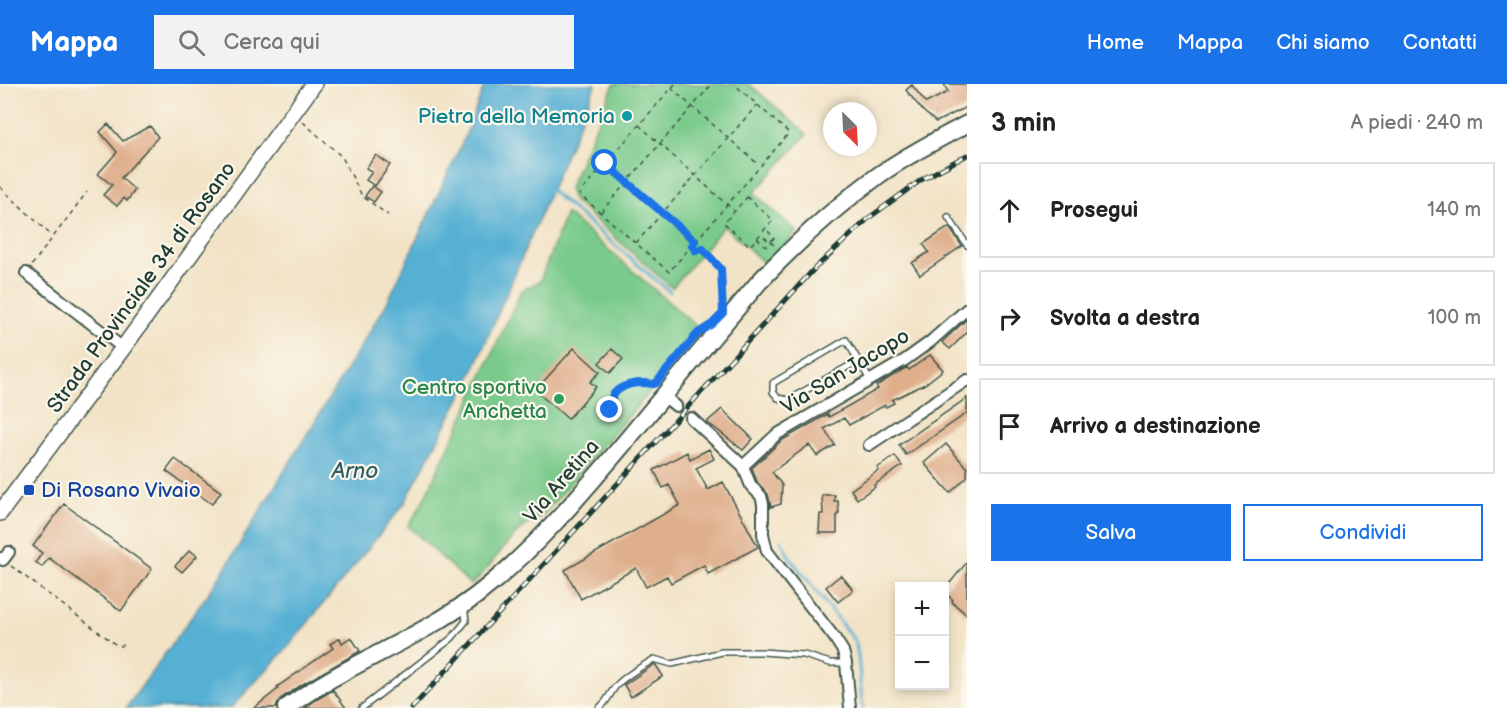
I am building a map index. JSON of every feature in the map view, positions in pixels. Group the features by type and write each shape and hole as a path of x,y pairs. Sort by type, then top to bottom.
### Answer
{"main road":[{"name":"Strada Provinciale 34 di Rosano","path":"0,513 123,348 314,84"},
{"name":"Via Aretina","path":"286,708 328,680 464,605 507,571 541,539 759,282 785,255 881,174 967,124"}],"street":[{"path":"26,273 123,348"},
{"name":"Via San Jacopo","path":"743,466 776,435 905,360 967,309"},
{"path":"869,445 967,380"},
{"path":"691,418 743,466 751,486 761,496 767,551 843,651 850,708"}],"lane":[{"path":"948,218 967,245"},
{"path":"858,361 788,400 778,398 773,392 773,383 846,340 870,380"},
{"path":"362,708 452,638 466,621 464,605"},
{"path":"599,708 605,704 622,679 654,659 672,664 722,652 762,652 804,656 830,663 846,663"}],"path":[{"path":"675,84 579,194 669,272 789,133 734,84"},
{"path":"600,212 712,84"},
{"path":"671,88 760,166"},
{"path":"636,243 757,104"},
{"path":"294,113 342,157 363,196 388,215"},
{"path":"638,124 735,211"},
{"path":"605,163 695,241"},
{"path":"0,187 53,237"},
{"path":"26,273 87,192"},
{"path":"747,197 773,220 750,246 724,224 735,211 747,197"},
{"path":"764,237 770,242 774,238 765,229"},
{"path":"757,238 765,245"},
{"path":"692,246 696,251 702,248 719,266 722,273 722,310"},
{"path":"610,410 609,403 625,386 641,382 653,384 666,394"},
{"path":"4,556 115,644 122,646 126,643"}],"green space":[{"path":"614,84 749,84 807,134 754,193 797,232 765,264 724,226 672,288 573,200 569,188"},
{"name":"Centro sportivo Anchetta","path":"566,213 702,331 543,515 520,530 471,585 408,526 419,509 459,426 521,291 540,281"}],"water":[{"name":"Arno","path":"485,84 596,84 470,379 404,504 289,646 231,708 126,708 216,583 386,305 465,137"}],"building":[{"path":"944,84 967,84 967,107 936,122 923,111 906,90 912,85 926,103 948,92"},
{"path":"108,124 123,141 150,126 158,137 121,178 135,190 127,201 124,198 117,206 103,195 112,185 98,174 117,152 100,132"},
{"path":"376,155 390,165 375,186 366,180 372,172 366,168"},
{"path":"372,186 381,192 374,202 365,196"},
{"path":"949,227 962,246 920,275 912,263 929,252 923,244"},
{"path":"967,319 967,332 950,349 942,342"},
{"path":"574,348 600,372 590,382 596,387 568,419 538,393 545,386 542,383"},
{"path":"612,349 623,359 610,373 599,363"},
{"path":"930,355 943,370 925,384 892,400 894,403 886,407 885,405 849,425 844,418 824,429 835,445 817,456 809,445 772,472 782,485 781,504 771,507 768,494 757,482 752,468 781,441 878,389 876,386 907,367 909,370"},
{"path":"967,398 967,413 906,455 899,445"},
{"path":"722,409 753,439 743,450 707,422"},
{"path":"946,444 967,468 967,477 950,493 924,463"},
{"path":"709,449 714,459 696,468 708,490 723,482 758,547 708,574 704,565 671,583 667,576 646,587 636,568 581,599 565,570 680,505 669,485 663,488 654,470 687,452 690,459"},
{"path":"895,456 902,466 857,499 851,490"},
{"path":"175,459 221,492 212,504 166,471"},
{"path":"822,495 835,495 834,501 838,501 837,533 819,533 820,514 823,514"},
{"path":"64,504 152,569 121,611 49,558 42,567 36,562 42,553 33,546"},
{"path":"190,550 197,556 182,572 175,566"},
{"path":"967,562 967,615 952,602 953,600 949,596 949,584"},
{"path":"841,575 853,590 838,602 826,587"},
{"path":"351,637 360,651 280,699 276,708 254,708 278,689 277,687 333,648 330,644 340,638 342,643"},
{"path":"655,664 663,676 631,697 624,685"},
{"path":"333,690 346,708 305,708 314,701"}],"waterway":[{"path":"548,188 670,292"},
{"path":"781,540 790,558 855,641 863,708"}],"tunnel":[{"path":"676,406 691,418"}],"railway":[{"path":"412,708 815,268 870,217 921,180 967,155"}],"place":[{"name":"Pietra della Memoria","path":"627,116"},
{"name":"Centro sportivo Anchetta","path":"559,399"},
{"name":"Di Rosano Vivaio","path":"29,490"}],"route":[{"path":"605,163 695,241 692,246 696,251 702,248 719,266 722,273 723,313 698,333 656,383 641,382 625,386 609,403 610,410"}]}
